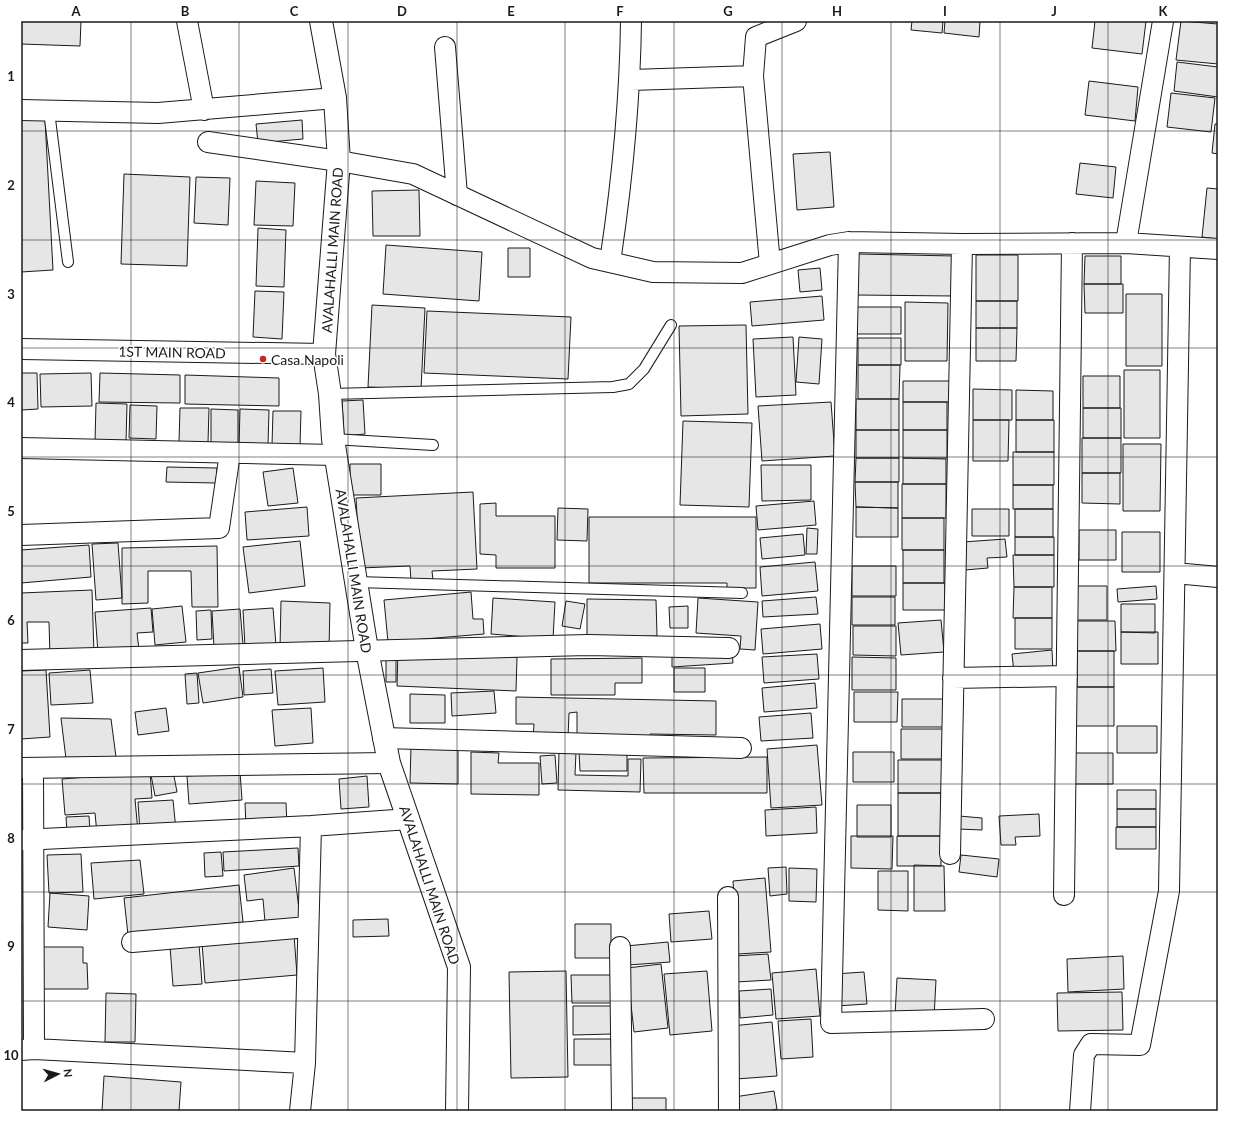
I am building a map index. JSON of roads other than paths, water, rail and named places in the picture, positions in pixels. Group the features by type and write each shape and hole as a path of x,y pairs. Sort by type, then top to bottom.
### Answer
{"main road":[{"name":"AVALAHALLI MAIN ROAD","path":"321,21 335,98 339,160 324,354 330,394 334,447 367,650 389,764 409,818 459,967 457,1111"}],"street":[{"path":"187,21 204,110"},
{"path":"610,262 618,208 630,80 631,21"},
{"path":"770,264 753,76 756,37 796,21"},
{"path":"1126,243 1163,21"},
{"path":"445,47 457,195"},
{"path":"630,80 753,76"},
{"path":"21,110 158,113 335,98"},
{"path":"208,142 339,160 413,174 592,258 653,272 742,273 830,245 849,242 962,244 1126,243 1218,249"},
{"path":"849,242 831,1023 984,1019"},
{"path":"1064,895 1072,243"},
{"path":"950,854 962,244"},
{"path":"1080,1111 1084,1055 1091,1044 1140,1044 1170,891 1180,246"},
{"name":"1ST MAIN ROAD","path":"21,349 324,354"},
{"path":"21,448 230,453 334,447"},
{"path":"21,535 219,528 230,453"},
{"path":"1175,573 1218,577"},
{"path":"21,660 588,645 729,648"},
{"path":"953,678 1067,676"},
{"path":"383,738 741,748"},
{"path":"305,1063 28,1049 27,768 389,764"},
{"path":"28,840 311,826 409,818"},
{"path":"300,1111 305,1063 311,826"},
{"path":"728,897 729,1111"},
{"path":"132,942 308,927"},
{"path":"620,947 622,1111"}],"lane":[{"path":"49,111 68,262"},
{"path":"330,394 613,387 629,384 644,369 672,325"},
{"path":"334,447 433,445"},
{"path":"356,582 742,593"}],"place":[{"name":"Casa Napoli","path":"263,359"}]}
